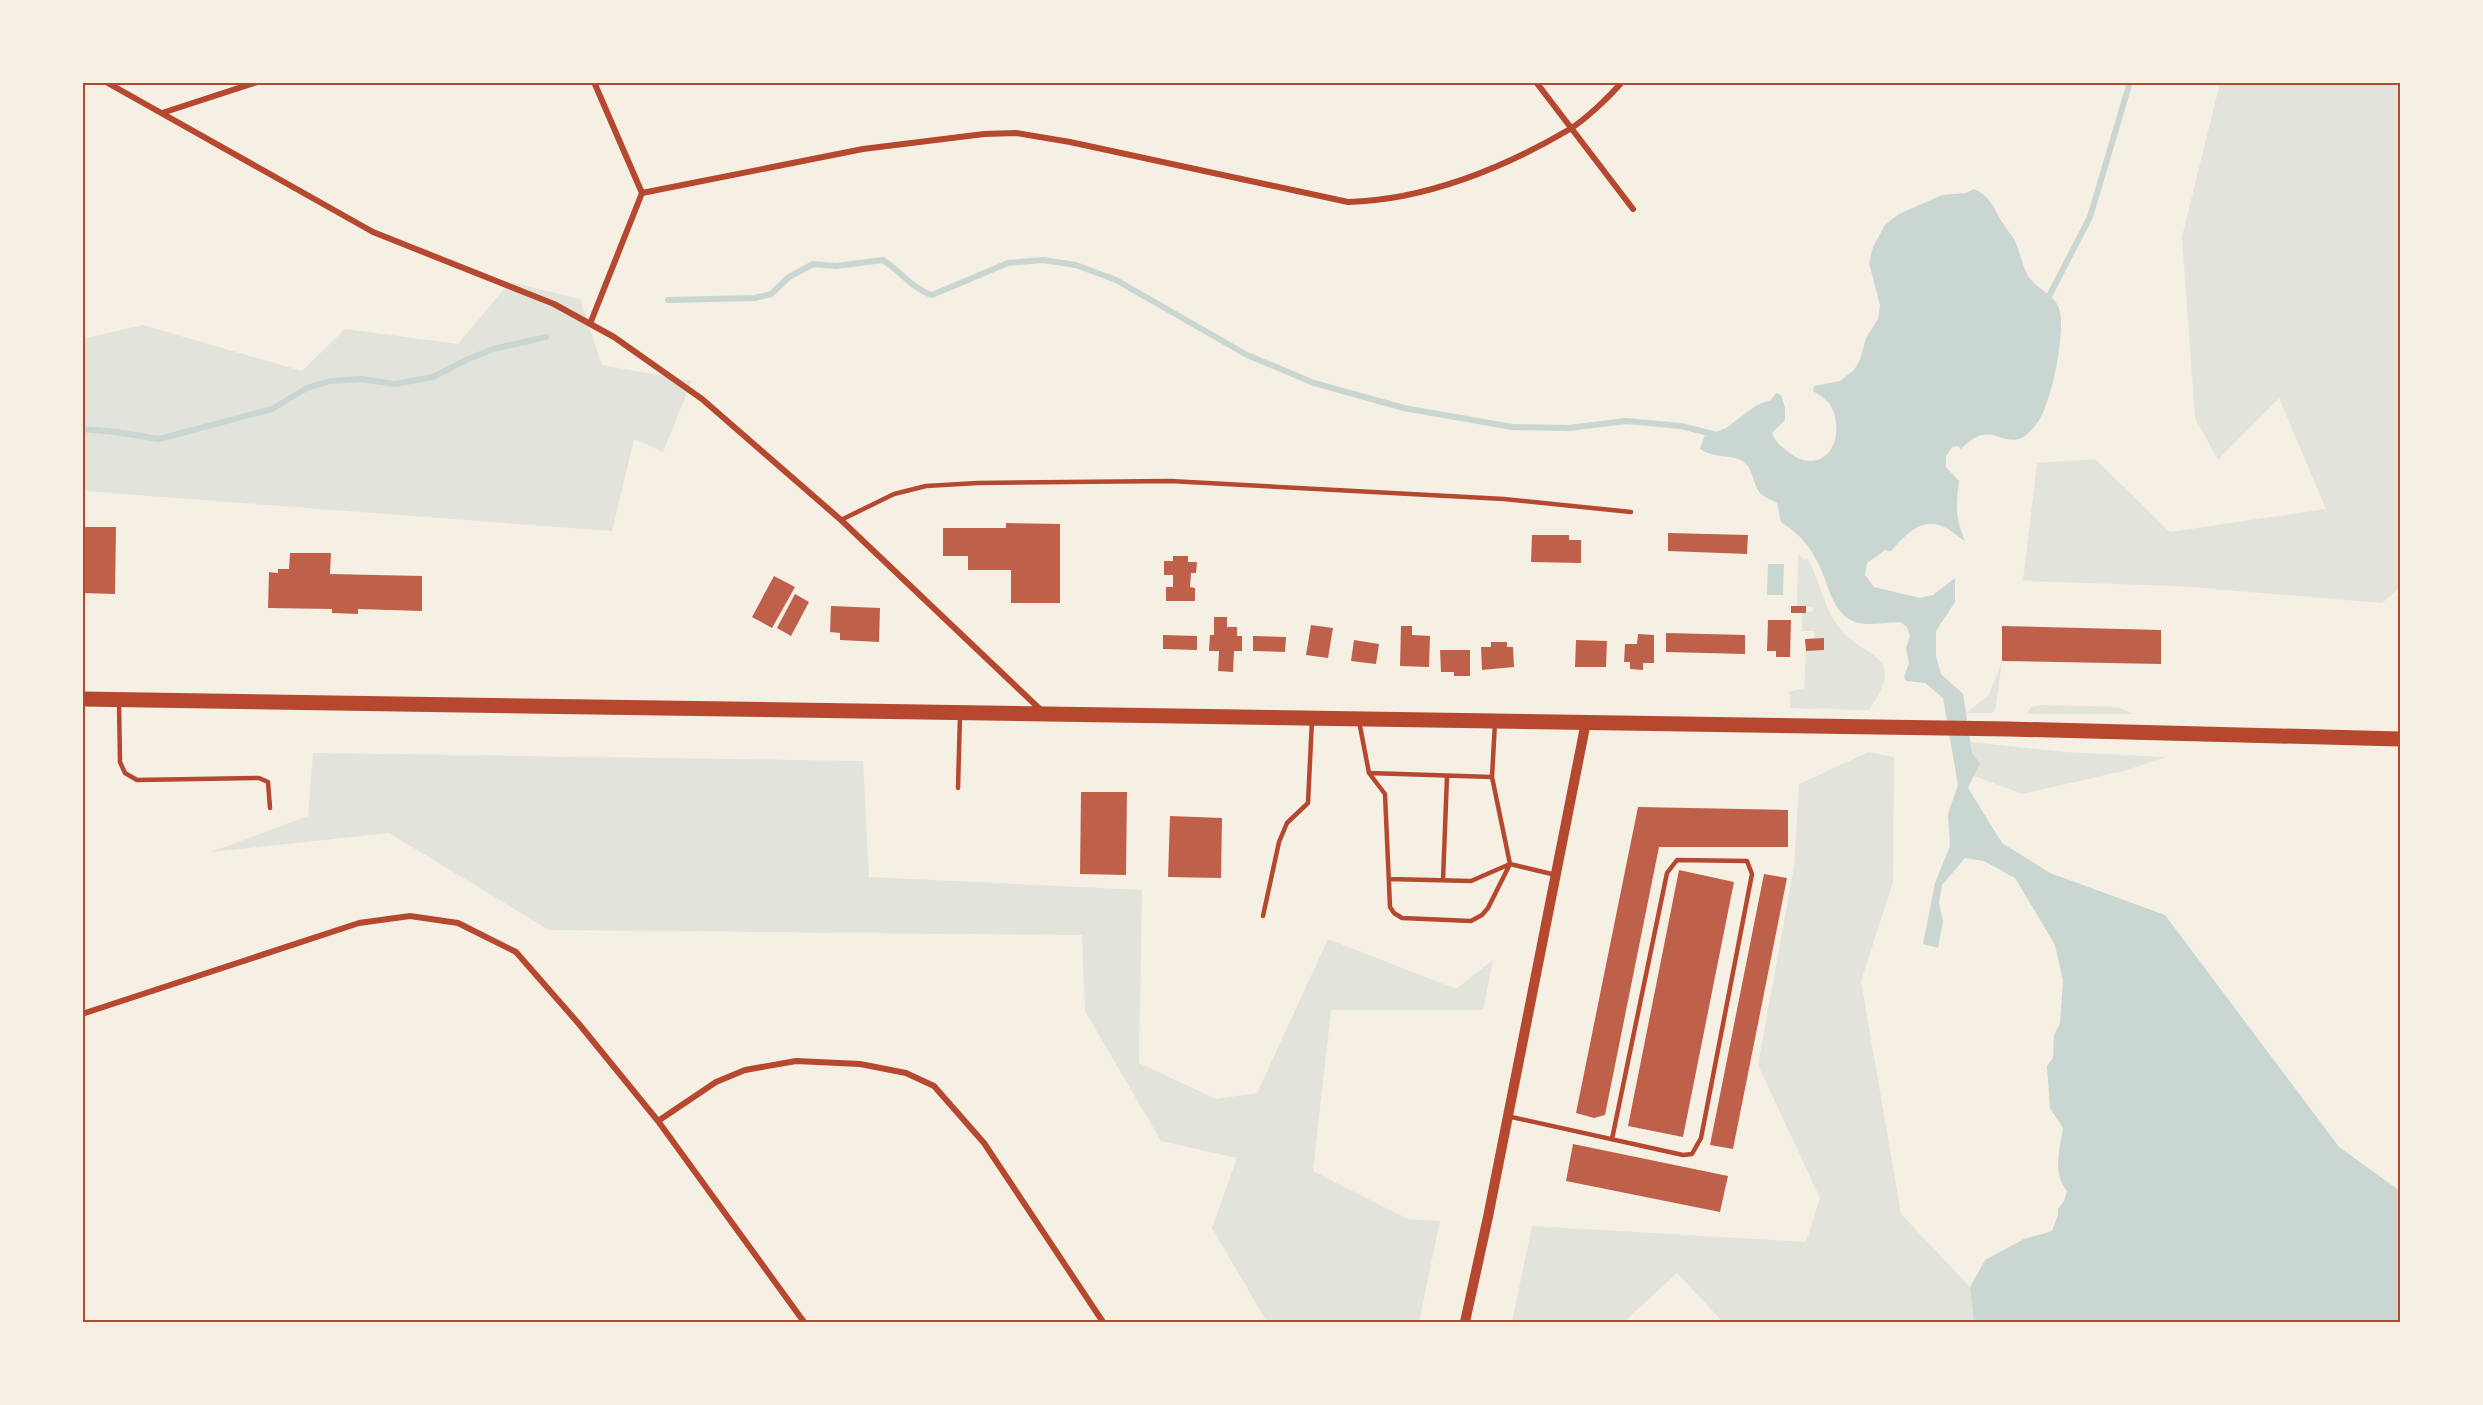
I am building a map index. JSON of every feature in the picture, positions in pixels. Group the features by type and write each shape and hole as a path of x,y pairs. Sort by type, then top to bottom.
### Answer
{"main road":[{"path":"82,699 1495,720 2400,739"}],"street":[{"path":"106,82 373,232 554,304 614,337 702,399 841,520 1045,714"},
{"path":"162,113 257,82"},
{"path":"590,324 642,193 594,82"},
{"path":"1536,82 1633,209"},
{"path":"642,193 863,149 984,134 1016,133 1070,142 1348,202 1381,201 1470,177 1572,128 1622,82"},
{"path":"1465,1323 1586,722"},
{"path":"82,1014 359,923 410,916 458,923 516,952 579,1024 658,1121 804,1323"},
{"path":"658,1121 716,1082 745,1070 796,1061 860,1064 906,1073 934,1086 984,1143 1103,1323"}],"lane":[{"path":"841,520 894,494 926,486 1170,481 1504,499 1631,512"},
{"path":"119,700 120,762 125,772 137,780 259,778 268,782 270,807"},
{"path":"958,788 960,712"},
{"path":"1263,916 1279,842 1287,823 1308,803 1312,718"},
{"path":"1359,718 1369,773 1385,794 1390,907 1402,918 1471,921 1482,915 1488,908 1510,864 1492,777 1495,720"},
{"path":"1369,773 1492,777"},
{"path":"1443,880 1447,776"},
{"path":"1507,1116 1683,1155 1692,1154 1701,1138 1752,874 1747,861 1677,860 1667,873 1612,1139"},
{"path":"1389,879 1472,881 1510,864 1556,876"}],"shaded area":[{"path":"2220,83 2400,83 2400,588 2382,603 2177,586 2023,581 2037,463 2095,459 2170,532 2326,509 2279,398 2218,460 2195,418 2182,237"},
{"path":"1974,189 1988,199 2014,239 2028,276 2058,306 2061,323 2059,354 2051,388 2041,417 2025,436 2016,440 1983,435 1973,439 1961,449 1958,446 1952,447 1946,456 1946,467 1959,481 1957,511 1965,541 1950,530 1936,524 1921,526 1908,534 1891,551 1885,550 1867,563 1865,575 1874,587 1920,598 1933,595 1955,578 1955,602 1936,631 1936,656 1941,674 1963,694 1972,753 1980,763 1968,788 2002,843 2050,873 2165,915 2339,1147 2400,1191 2400,1322 1974,1322 1970,1287 1985,1260 2024,1239 2052,1231 2058,1209 2067,1191 2062,1184 2058,1169 2063,1128 2050,1108 2047,1066 2053,1058 2054,1035 2060,1023 2063,980 2055,945 2015,878 1984,861 1965,858 1942,885 1939,902 1943,922 1938,948 1923,944 1935,883 1950,846 1948,814 1958,785 1943,698 1925,683 1906,681 1904,677 1909,663 1906,648 1910,636 1907,627 1900,622 1858,623 1842,613 1832,598 1811,550 1798,535 1781,522 1777,503 1760,493 1748,466 1736,458 1712,454 1700,449 1704,437 1726,428 1757,405 1771,400 1776,393 1781,395 1785,408 1785,420 1772,433 1778,443 1800,459 1811,461 1829,452 1834,443 1835,419 1831,406 1813,391 1814,386 1840,381 1854,370 1860,360 1866,338 1878,319 1880,305 1869,263 1873,247 1885,225 1899,214 1942,195 1966,193"},
{"path":"510,282 580,299 602,365 692,381 663,452 634,439 612,531 83,491 82,339 143,325 302,371 345,329 458,344"},
{"path":"1798,554 1804,560 1807,558 1837,625 1847,637 1878,659 1883,666 1885,676 1880,691 1869,710 1790,708 1790,694 1786,693 1804,688 1806,651 1824,650 1824,639 1814,639 1814,631 1802,631 1802,613 1813,611 1813,607 1797,606"},
{"path":"1768,564 1784,564 1783,595 1767,595"},
{"path":"2002,661 1995,711 1966,713 1989,695"},
{"path":"2042,705 2118,707 2133,714 2027,714 2031,707"},
{"path":"1971,742 2064,752 2166,757 2127,770 2022,794 1974,776 1980,763 1972,753"},
{"path":"1869,752 1894,757 1893,882 1861,981 1901,1214 1970,1287 1974,1322 1723,1322 1677,1273 1624,1322 1512,1322 1532,1226 1806,1242 1820,1198 1758,1065 1794,867 1799,784"},
{"path":"313,753 863,761 869,877 1142,890 1139,1063 1216,1099 1257,1093 1328,939 1456,989 1493,960 1483,1010 1331,1010 1313,1171 1408,1219 1440,1221 1419,1322 1267,1322 1212,1228 1237,1158 1161,1141 1085,1011 1082,935 549,930 389,833 211,852 308,816"}],"building":[{"path":"1006,523 1060,524 1060,603 1011,603 1011,570 968,570 968,556 943,556 943,528 1006,528"},
{"path":"82,527 116,527 115,594 82,593"},
{"path":"1668,533 1748,535 1747,554 1668,551"},
{"path":"1532,535 1569,535 1569,540 1581,540 1581,563 1531,562"},
{"path":"290,553 331,553 330,574 422,576 422,611 358,609 358,614 332,613 332,609 268,608 269,572 278,573 278,569 289,569"},
{"path":"1173,556 1188,556 1188,562 1197,562 1196,573 1191,573 1190,587 1195,588 1195,601 1166,601 1166,587 1173,587 1173,575 1164,575 1164,561 1173,561"},
{"path":"774,576 795,587 772,628 752,617"},
{"path":"795,594 809,602 791,636 777,628"},
{"path":"831,606 880,608 879,642 840,640 840,633 830,632"},
{"path":"1791,606 1806,606 1806,613 1791,613"},
{"path":"1214,617 1227,617 1227,627 1237,627 1237,636 1242,636 1242,651 1234,651 1233,672 1218,671 1219,651 1209,651 1210,635 1214,635"},
{"path":"1768,620 1791,620 1790,657 1776,657 1776,651 1767,651"},
{"path":"1311,625 1333,628 1328,658 1306,655"},
{"path":"1401,626 1412,626 1412,635 1430,636 1429,667 1400,666"},
{"path":"2002,626 2161,630 2161,664 2002,661"},
{"path":"1666,633 1745,635 1745,654 1666,652"},
{"path":"1638,634 1654,635 1654,663 1643,663 1643,670 1630,669 1630,662 1624,662 1625,644 1637,644"},
{"path":"1163,635 1197,636 1197,650 1163,649"},
{"path":"1253,636 1286,637 1285,652 1253,651"},
{"path":"1824,638 1824,650 1806,651 1805,639"},
{"path":"1354,640 1379,644 1376,664 1351,661"},
{"path":"1576,640 1607,641 1606,667 1575,667"},
{"path":"1491,642 1507,642 1507,647 1513,647 1514,667 1482,670 1481,647 1491,647"},
{"path":"1440,650 1470,650 1470,676 1454,676 1454,672 1441,672"},
{"path":"1081,792 1127,792 1126,875 1080,874"},
{"path":"1638,807 1788,810 1788,847 1659,847 1605,1115 1594,1118 1576,1113"},
{"path":"1170,816 1222,818 1221,878 1168,877"},
{"path":"1679,870 1734,882 1683,1137 1628,1126"},
{"path":"1764,874 1787,878 1733,1149 1710,1145"},
{"path":"1573,1144 1728,1176 1720,1212 1566,1181"}],"waterway":[{"path":"2046,302 2090,217 2130,82"},
{"path":"668,300 755,298 771,294 789,277 813,264 836,266 883,260 919,289 932,295 1008,263 1043,260 1076,265 1116,280 1247,355 1314,383 1404,408 1512,427 1569,428 1626,421 1681,426 1717,435"},
{"path":"82,429 159,439 272,409 307,388 330,381 360,379 395,384 433,377 493,349 546,337"}]}
